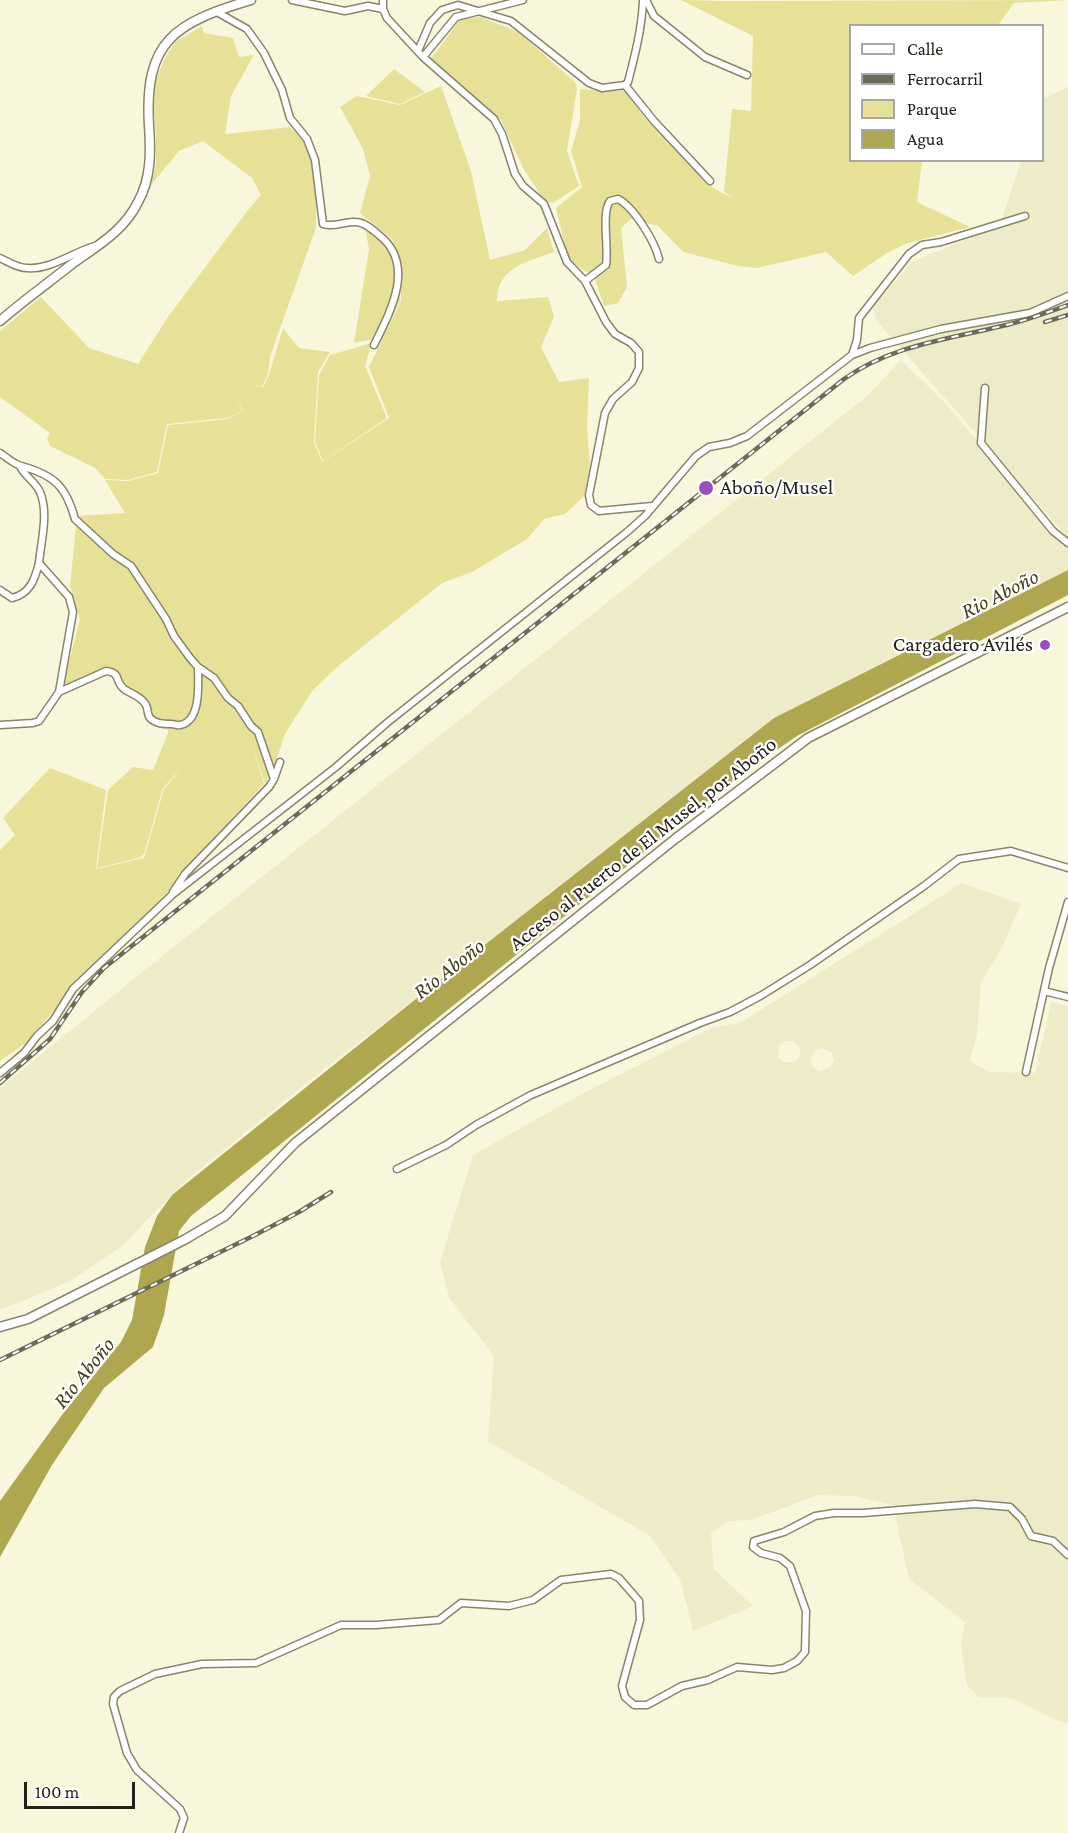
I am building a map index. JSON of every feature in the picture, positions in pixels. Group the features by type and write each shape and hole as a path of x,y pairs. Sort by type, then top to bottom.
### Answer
{"street":[{"path":"0,321 100,244 128,219 138,203 147,182 150,139 148,92 152,70 162,49 176,34 215,11 250,0"},
{"path":"292,0 345,11 368,6 383,9"},
{"path":"383,0 383,9 387,18 423,57 494,119 502,134 515,174 523,186 544,204 567,262 585,281 606,322 615,334 631,342 639,352 639,368 632,382 613,399 605,412 589,495 591,505 598,511 652,506"},
{"path":"423,57 456,17 523,0"},
{"path":"418,51 430,23 442,10 458,5 511,21 589,83 602,88 625,85 628,82 636,53 644,0"},
{"path":"644,0 654,15 705,57 747,75"},
{"path":"215,11 247,29 264,53 282,90 290,118 307,139 315,160 323,224 330,226 355,221 369,226 388,242 396,256 397,295 374,345"},
{"path":"625,85 654,121 710,181"},
{"path":"585,281 606,265 606,210 610,201 618,199 631,210 657,250 659,260"},
{"path":"852,355 857,340 859,318 916,247 942,242 1025,216"},
{"path":"0,258 18,267 34,268 56,262 100,244"},
{"path":"0,1073 24,1053 53,1021 73,988 172,895 336,767 407,707 627,532 645,516 696,456 709,447 730,443 747,436 852,355 941,329 1030,313 1068,296"},
{"path":"985,388 981,443 1053,531 1068,543"},
{"path":"0,453 20,466 27,466 58,483 73,508 75,519 113,554 131,566 166,619 174,636 198,667 214,678 258,732 274,779"},
{"path":"0,590 12,597 18,596 34,582 39,563 44,518 40,491 23,473 20,466"},
{"path":"0,726 39,721 59,692 73,612 69,597 39,563"},
{"name":"Acceso al Puerto de El Musel, por Aboño","path":"0,1328 28,1319 144,1261 225,1216 304,1135 675,839 808,738 1068,607"},
{"path":"59,692 105,671 113,672 121,686 147,706 148,715 152,720 157,723 179,726 194,714 199,690 198,667"},
{"path":"172,895 185,874 274,779 280,762"},
{"path":"396,1169 446,1145 476,1125 531,1095 730,1012 762,995 924,886 959,859 1011,851 1068,868"},
{"path":"1026,1072 1044,991 1068,902"},
{"path":"1044,991 1068,997"},
{"path":"179,1833 184,1818 180,1809 137,1770 127,1753 113,1704 114,1697 120,1691 155,1674 202,1664 256,1664 340,1625 376,1625 439,1620 461,1603 509,1606 533,1600 561,1580 611,1574 619,1578 639,1601 640,1620 622,1686 624,1697 634,1705 647,1705 682,1686 708,1680 737,1667 771,1670 784,1668 797,1662 805,1652 806,1611 790,1566 780,1558 753,1548 754,1541 784,1532 815,1516 957,1505 1010,1507 1022,1519 1031,1536 1053,1541 1068,1555"}],"shaded area":[{"path":"1068,87 1068,538 876,320 873,307 912,262 1000,225 1021,162 1044,162 1044,99"},
{"path":"901,360 946,404 1053,531 1068,543 1068,570 774,718 308,1082 183,1183 122,1246 72,1280 0,1309 0,1088 146,969 867,396"},
{"path":"962,883 1021,904 1002,948 981,982 977,1035 969,1061 990,1072 1035,1073 1051,1002 1068,1006 1068,1723 1056,1720 1012,1698 979,1697 967,1685 961,1646 965,1622 909,1579 893,1505 853,1496 818,1495 751,1520 728,1521 711,1533 714,1569 753,1606 693,1631 680,1579 650,1536 488,1441 494,1356 449,1298 440,1262 473,1155 578,1096 711,1028 740,1023","holes":["786,1041 793,1041 800,1048 800,1056 795,1062 783,1062 778,1056 780,1045","822,1048 832,1053 834,1060 830,1067 820,1071 813,1067 810,1060 815,1050"]}],"green space":[{"path":"681,0 1068,0 1014,3 999,24 849,24 849,162 922,162 917,202 970,227 905,244 853,276 826,252 757,268 738,266 683,252 658,226 631,219 621,228 627,287 618,303 604,306 595,279 568,258 556,208 582,187 571,151 580,121 580,89 625,90 644,117 713,188 734,199 724,192 732,109 751,111 753,36"},
{"path":"481,17 518,32 575,82 577,89 567,151 579,186 553,203 544,200 523,168 501,120 430,60 459,21 465,18"},
{"path":"202,26 204,33 233,38 239,57 254,55 231,96 225,134 290,127 306,143 316,171 316,228 270,357 268,375 262,386 256,385 263,387 269,375 283,328 299,348 330,352 318,372 314,442 322,462 389,418 369,367 401,301 401,265 392,239 360,213 370,176 363,149 340,107 357,96 400,105 441,86 471,171 490,260 525,250 547,228 554,252 524,263 508,273 498,290 497,301 548,297 554,317 541,347 559,382 589,378 587,428 590,466 584,496 565,514 544,519 527,539 472,572 442,583 337,667 312,691 285,734 275,764 265,784 250,738 264,784 179,874 167,894 90,968 27,1042 0,1061 0,850 15,835 3,818 50,768 106,790 96,869 144,858 164,789 182,767 163,788 144,854 139,858 97,868 108,790 133,767 153,770 168,733 167,721 152,716 144,698 122,685 118,672 105,670 66,687 63,685 80,619 70,586 77,516 125,513 105,480 128,481 158,473 168,425 228,419 243,411 237,400 242,411 228,418 167,424 157,472 128,480 105,479 95,468 50,446 47,438 50,433 0,397 0,331 41,297 89,348 138,364 168,317 261,195 252,178 203,141 179,151 151,185 156,164 153,103 155,82 175,42"},
{"path":"394,69 425,92 400,104 366,96"},
{"path":"363,217 391,240 400,265 400,301 393,315 372,339 354,343 369,249"},
{"path":"372,343 365,366 387,418 323,461 315,442 319,375 330,355"}],"water":[{"path":"1068,570 1068,595 797,736 743,773 191,1216 179,1231 164,1315 153,1347 104,1388 52,1465 0,1557 0,1501 62,1415 121,1342 132,1320 145,1247 157,1216 172,1195 427,990 774,718"}],"railway":[{"path":"0,1083 50,1039 82,992 104,968 844,379 881,358 900,351 1018,322 1068,305"},
{"path":"1045,322 1068,315"},
{"path":"0,1360 253,1236 331,1192"}],"place":[{"name":"Aboño/Musel","path":"706,488"},
{"name":"Cargadero Avilés","path":"1045,645"}],"water label":[{"name":"Rio Aboño","path":"1000,594"},
{"name":"Rio Aboño","path":"449,969"},
{"name":"Rio Aboño","path":"84,1373"}]}
